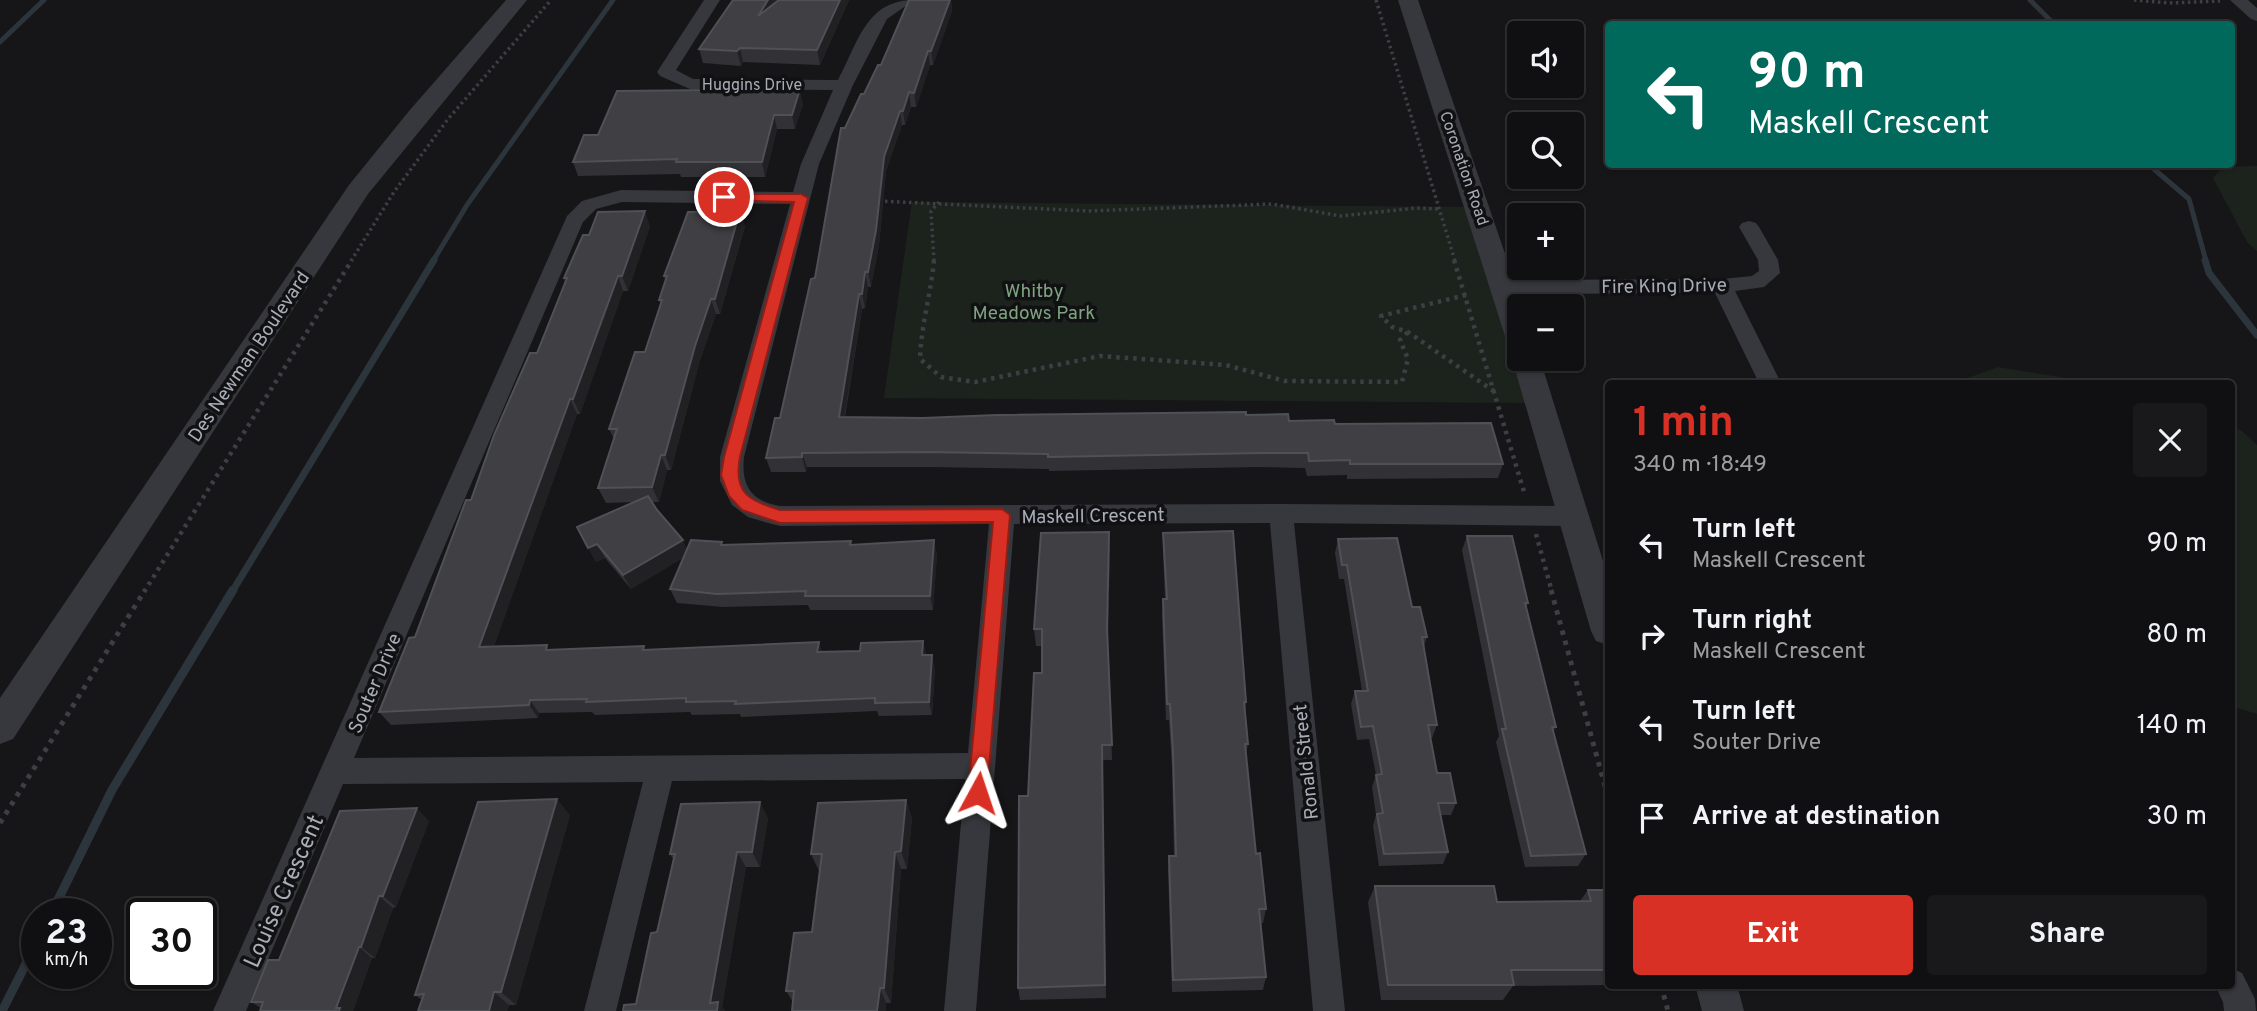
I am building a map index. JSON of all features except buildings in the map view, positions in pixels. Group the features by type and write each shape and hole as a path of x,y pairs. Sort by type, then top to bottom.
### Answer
{"street":[{"name":"Des Newman Boulevard","path":"0,728 358,190 417,116 517,0"},
{"name":"Huggins Drive","path":"712,0 666,72 690,84 844,85"},
{"name":"Maskell Crescent","path":"906,0 880,16 844,85 810,164 732,457 729,475 734,492 748,506 780,516 1281,513 1573,516"},
{"name":"Coronation Road","path":"1408,0 1507,296"},
{"path":"2238,0 2257,16"},
{"name":"Souter Drive","path":"336,771 574,220 580,212 601,200 621,196 801,198"},
{"name":"Fire King Drive","path":"1504,286 1722,286 1757,282 1770,274 1768,260 1749,227"},
{"path":"1722,286 1769,380"},
{"path":"1530,371 1605,621"},
{"name":"Ronald Street","path":"1281,513 1329,1011"},
{"path":"960,1011 1002,515"},
{"path":"336,771 980,766"},
{"path":"600,1011 661,769"},
{"name":"Louise Crescent","path":"229,1011 336,771"},
{"path":"1717,989 1723,1011"},
{"path":"2234,989 2241,1011"}],"path":[{"path":"0,823 394,192 448,119 551,0"},
{"path":"1376,0 1524,491"},
{"path":"2134,0 2169,3 2238,0"},
{"path":"869,201 939,202 1088,211 1272,204 1341,216 1416,208 1439,209"},
{"path":"939,202 931,212 934,252 931,295 921,331 920,359 941,377 975,382 1100,356 1226,365 1284,381 1402,382 1408,359 1400,340 1408,332"},
{"path":"1466,295 1381,316 1392,327 1408,332 1495,392"},
{"path":"1539,548 1605,786"},
{"path":"1662,989 1668,1011"}],"green space":[{"path":"2257,166 2257,251 2247,242 2213,178 2222,168"},
{"name":"Whitby Meadows Park","path":"912,202 1478,207 1507,300 1507,371 1529,371 1539,403 884,398"},
{"path":"1998,367 2077,380 1962,380"},
{"path":"2235,428 2257,445 2257,714 2235,707"}],"waterway":[{"path":"0,42 44,0"},
{"path":"433,261 467,205 613,0"},
{"path":"2030,0 2051,21"},
{"path":"2153,168 2189,199 2206,261"},
{"path":"232,592 434,260"},
{"path":"2205,260 2209,273 2257,335"},
{"path":"59,898 112,790 233,590"},
{"path":"2,1011 21,974"}],"route":[{"path":"724,197 801,198 732,457 729,475 734,492 748,506 780,516 1002,515 978,793"}]}
